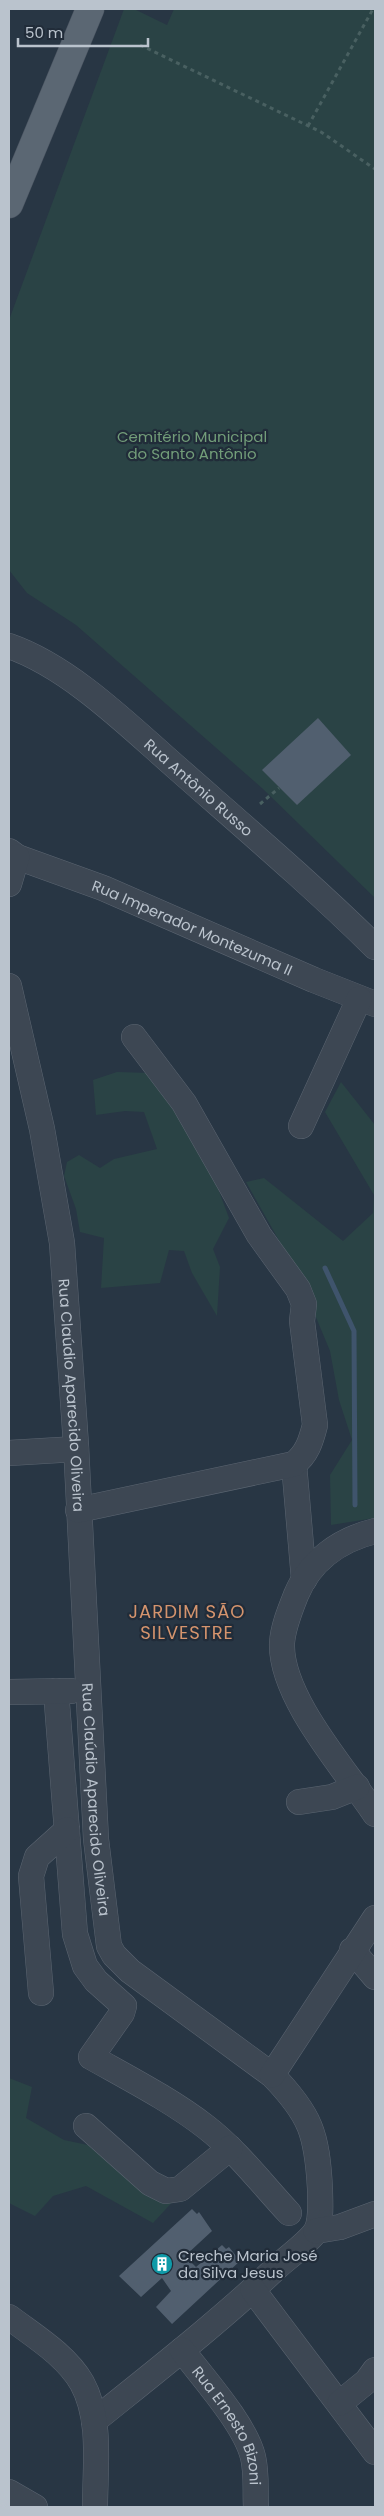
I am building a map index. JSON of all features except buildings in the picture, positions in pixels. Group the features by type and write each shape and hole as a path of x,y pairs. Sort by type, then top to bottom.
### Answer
{"main road":[{"path":"9,204 90,9"}],"street":[{"name":"Rua Antônio Russo","path":"9,646 49,665 142,737 310,883 375,947"},
{"path":"9,884 13,854"},
{"name":"Rua Imperador Montezuma II","path":"13,854 103,888 367,1002"},
{"name":"Rua Claúdio Aparecido Oliveira","path":"9,986 42,1129 62,1243 76,1449 96,1839 107,1933 114,1955"},
{"path":"301,1126 367,1002"},
{"path":"78,1510 294,1464 303,1457 312,1439 315,1425 302,1321 304,1304 298,1289 259,1235 184,1103 134,1037"},
{"path":"9,1453 76,1449"},
{"path":"294,1464 304,1580"},
{"path":"375,1531 333,1548 312,1567 290,1610 282,1640 287,1676 307,1717 375,1814"},
{"path":"56,1691 75,1934 81,1958 96,1981 121,2001 124,2006 122,2013 91,2057 181,2109 206,2127 230,2148 289,2213"},
{"path":"9,1692 88,1691"},
{"path":"300,1802 332,1797 357,1787"},
{"path":"41,1993 31,1876 37,1857 67,1830"},
{"path":"272,2074 352,1950 375,1918"},
{"path":"352,1950 375,1977"},
{"path":"96,1981 114,1955 160,1994 272,2074 305,2113 313,2132 317,2151 321,2206 316,2231"},
{"path":"86,2126 150,2184 166,2191 180,2189 230,2148"},
{"path":"94,2421 253,2290 316,2231 340,2227 375,2214"},
{"path":"253,2290 340,2403 375,2452"},
{"path":"9,2317 69,2366 82,2383 94,2421 95,2507"},
{"name":"Rua Ernesto Bizoni","path":"182,2350 240,2428 251,2449 254,2464 256,2507"},
{"path":"340,2403 367,2381 375,2370"},
{"path":"9,2492 35,2507"}],"path":[{"path":"308,126 373,9"},
{"path":"140,45 321,132 375,169"},
{"path":"260,804 279,788"}],"green space":[{"name":"Cemitério Municipal do Santo Antônio","path":"124,9 134,9 167,25 174,9 375,9 375,898 263,789 76,625 27,593 9,570 9,320"},
{"path":"117,1072 151,1073 204,1151 229,1218 213,1249 220,1267 217,1316 192,1273 184,1251 169,1250 160,1283 101,1288 104,1238 80,1232 76,1209 64,1176 67,1162 79,1155 100,1168 114,1159 157,1149 144,1112 125,1111 96,1115 93,1080"},
{"path":"341,1082 375,1125 375,1518 331,1525 330,1475 352,1440 339,1400 330,1351 298,1274 246,1182 264,1178 343,1241 373,1213 374,1195 325,1112"},
{"path":"9,2078 32,2087 26,2118 64,2140 88,2145 129,2180 177,2197 153,2223 86,2186 53,2196 35,2216 9,2203"}],"waterway":[{"path":"325,1268 354,1331 355,1505"}],"place":[{"name":"Creche Maria José da Silva Jesus","path":"162,2264"}],"district":[{"name":"JARDIM SÃO SILVESTRE","path":"187,1621"}]}
